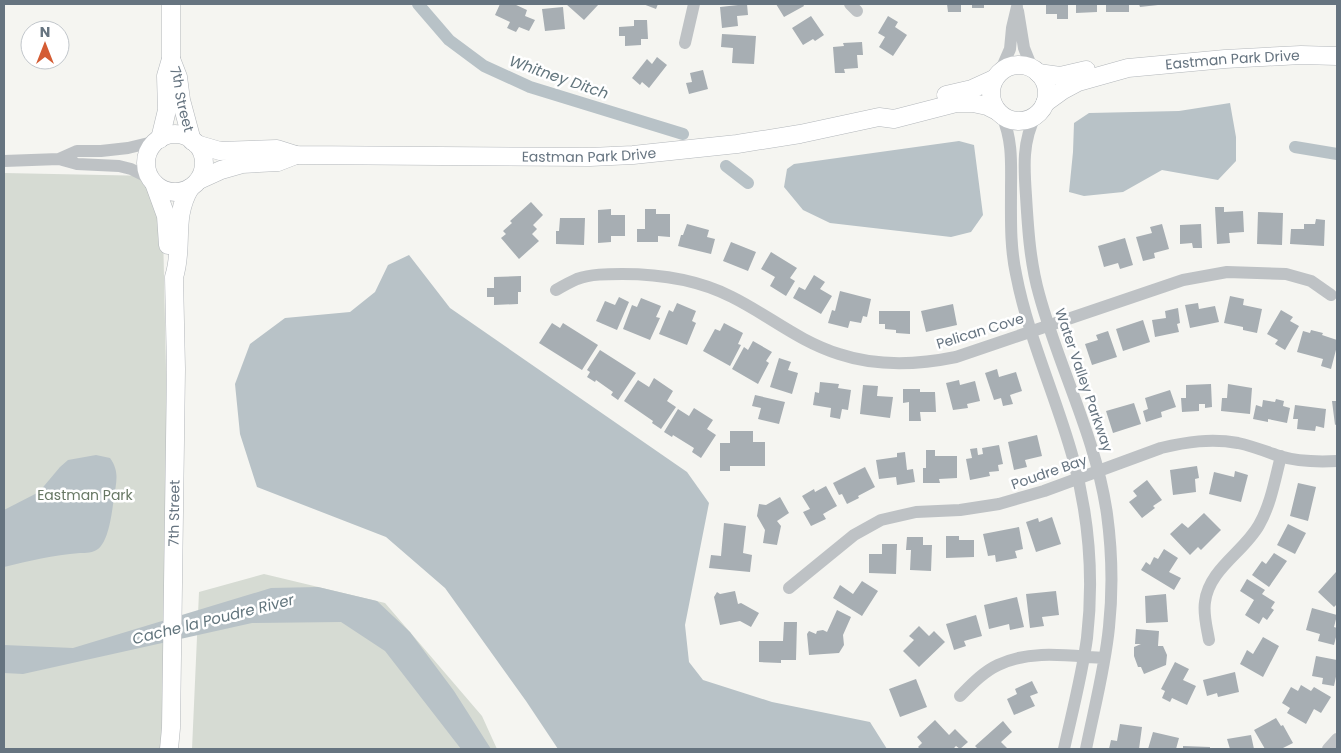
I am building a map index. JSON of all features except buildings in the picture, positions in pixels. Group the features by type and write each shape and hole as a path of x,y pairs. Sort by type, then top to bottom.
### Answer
{"street":[{"name":"7th Street","path":"159,140 167,110 166,76 171,59 172,4"},
{"path":"685,42 694,4"},
{"path":"999,114 1016,122 1029,119 1041,109 1047,94 1046,86 1035,70 1024,48 1018,5"},
{"path":"1018,5 1012,28 1010,49 991,87 990,96 1010,139 1011,239 1019,292 1078,478 1084,506 1090,563 1090,601 1084,657 1064,749"},
{"name":"Eastman Park Drive","path":"1041,109 1063,90 1078,82 1128,68 1233,58 1301,55 1337,56"},
{"name":"7th Street","path":"171,59 178,77 181,100 194,142"},
{"path":"997,75 1016,65 1035,70"},
{"name":"Eastman Park Drive","path":"1035,70 1060,76 1108,65 1128,68"},
{"name":"Eastman Park Drive","path":"880,118 893,109 972,89 997,75"},
{"name":"Eastman Park Drive","path":"194,142 220,151 277,149 296,155 535,158 633,155 737,144 880,118 894,119 956,103 973,103 987,106 999,114"},
{"name":"Water Valley Parkway","path":"1041,109 1030,126 1024,154 1029,241 1038,292 1092,446 1099,471 1107,516 1111,574 1110,609 1104,658 1086,749"},
{"path":"4,161 59,159 77,164 119,166 131,169 167,191 183,191 194,184 203,171 204,161 201,152 194,142 180,135 173,135 128,148 77,151 59,159"},
{"path":"152,181 147,171 148,155 151,147 159,140"},
{"name":"Eastman Park Drive","path":"194,184 221,170 242,164 278,162 296,155"},
{"name":"7th Street","path":"152,181 166,216 169,263 174,277 176,369 171,728 169,749"},
{"name":"7th Street","path":"174,277 179,263 178,232 181,209 194,184"},
{"name":"Pelican Cove","path":"556,290 577,279 603,274 675,277 700,284 732,297 802,339 840,355 872,362 897,364 927,362 956,357 1183,280 1227,272 1286,274 1305,278 1319,285 1331,295"},
{"name":"Poudre Bay","path":"788,588 854,535 881,520 916,512 960,510 999,504 1044,491 1161,448 1192,441 1209,440 1239,443 1281,456 1337,461"},
{"path":"1209,640 1205,608 1208,588 1259,526 1269,503 1281,456"},
{"path":"960,696 976,680 999,664 1019,658 1040,655 1104,658"},
{"path":"1328,749 1337,739"}],"green space":[{"name":"Eastman Park","path":"4,173 153,176 162,184 167,415 165,654 161,749 4,749"},
{"path":"264,574 385,603 482,716 497,749 192,749 199,592"}],"water":[{"path":"1230,103 1236,137 1236,161 1218,180 1162,170 1123,192 1084,196 1069,192 1074,123 1089,113 1179,111"},
{"path":"959,141 974,145 983,215 971,232 951,237 830,223 803,210 784,187 787,169 794,164"},
{"path":"409,255 450,308 687,472 709,503 685,625 689,662 703,680 772,702 870,722 887,749 558,749 445,588 386,537 257,487 240,434 235,384 250,344 285,318 350,312 375,292 388,265"},
{"path":"96,455 110,458 115,468 116,477 109,525 102,545 92,552 32,560 4,567 4,510 39,492 68,460"},
{"name":"Cache la Poudre River","path":"318,587 377,601 410,632 454,691 491,749 461,749 385,651 341,622 252,623 23,674 4,673 4,645 73,648 271,588"}],"waterway":[{"name":"Whitney Ditch","path":"418,4 449,40 484,66 530,87 683,134"},
{"name":"Whitney Ditch","path":"1295,147 1337,154"},
{"name":"Whitney Ditch","path":"726,166 748,183"}]}
